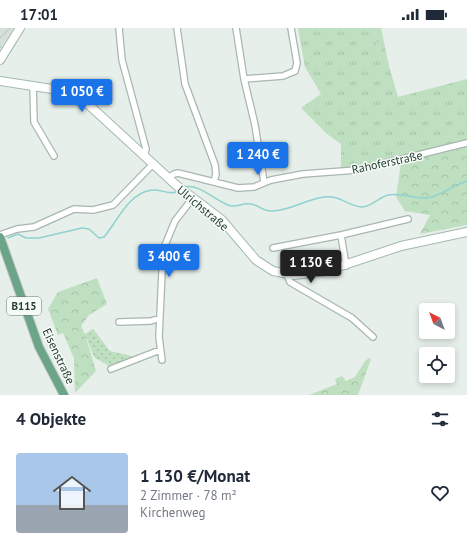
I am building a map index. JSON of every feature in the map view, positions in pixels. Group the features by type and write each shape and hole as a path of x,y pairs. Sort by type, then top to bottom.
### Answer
{"main road":[{"name":"Eisenstraße","path":"0,236 39,347 64,395"}],"street":[{"path":"0,60 20,28"},
{"path":"119,28 122,60 146,149 144,156"},
{"path":"177,28 183,76 213,160 216,174 214,182"},
{"path":"236,28 244,79 255,125 264,182"},
{"path":"244,79 283,76 292,73 297,66 291,28"},
{"name":"Ulrichstraße","path":"0,81 34,85 62,92 89,105 176,185 222,220 262,265 273,271 287,275 315,273 346,266 401,246 467,232"},
{"path":"34,85 34,122 44,142 54,156"},
{"name":"Rahoferstraße","path":"168,178 178,173 242,189 254,187 264,182 303,174 357,170 467,143"},
{"path":"0,236 17,229 34,227 74,209 93,210 113,205 153,164"},
{"path":"162,360 160,350 160,318 163,250 175,221 189,196"},
{"path":"273,248 341,235 408,218"},
{"path":"341,235 346,266"},
{"path":"287,275 290,282 352,318 373,337"},
{"path":"119,322 160,318"},
{"path":"111,369 160,350"}],"shaded area":[{"path":"0,28 14,28 0,49"}],"green space":[{"path":"298,28 375,28 377,48 383,67 389,66 398,97 467,79 467,145 401,163 403,154 360,167 341,168 341,144 327,134 301,108 321,94 305,67"},
{"path":"375,28 381,28 389,66 383,67 377,48"},
{"path":"467,145 467,225 420,234 430,215 405,211 396,197 401,163"},
{"path":"97,278 107,304 89,315 81,326 85,334 96,371 75,393 74,358 63,333 58,335 48,309 58,292"},
{"path":"93,329 110,351 136,357 109,366 94,357 85,334"},
{"path":"369,358 371,359 358,395 309,395 337,384 335,379 342,376 346,381 355,377 365,361"}],"waterway":[{"path":"184,187 195,187 231,206 251,204 265,210 277,211 324,197 334,197 361,207 368,206 385,196 393,194 428,198 467,181"},
{"path":"8,238 18,234 26,238 39,238 82,228 89,229 99,238 104,237 124,209 136,196 152,190 169,193 179,191"}]}
